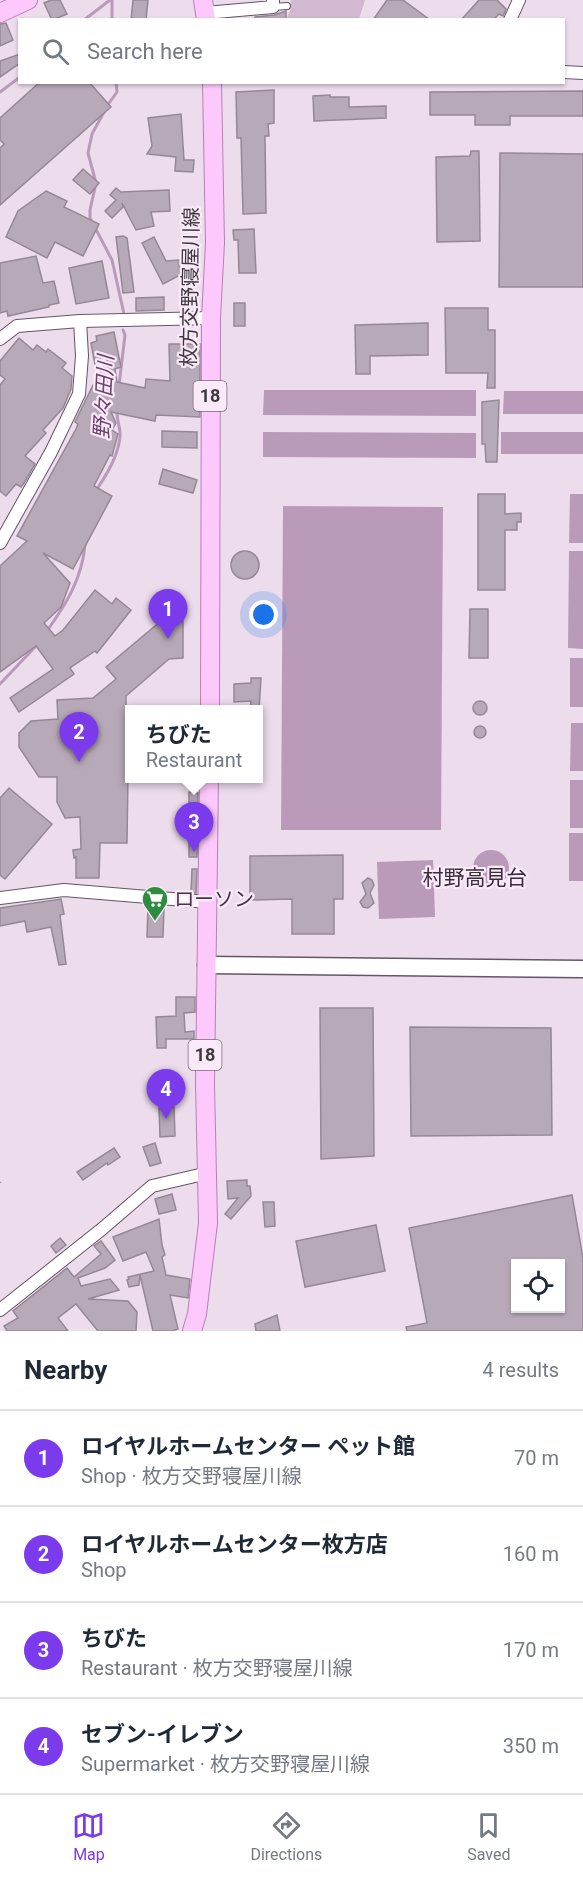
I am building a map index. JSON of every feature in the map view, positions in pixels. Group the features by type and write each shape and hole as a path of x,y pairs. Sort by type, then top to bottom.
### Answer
{"main road":[{"path":"0,13 28,0"},
{"name":"枚方交野寝屋川線","path":"210,705 211,318 215,243 212,84"},
{"name":"18","path":"192,1331 208,1223 205,1084 209,783"}],"street":[{"path":"511,18 519,0"},
{"path":"205,11 273,4"},
{"path":"565,72 583,73"},
{"path":"0,339 17,326 80,321 211,318"},
{"path":"0,543 55,444 79,394 82,356 80,321"},
{"path":"0,898 64,890 208,902"},
{"path":"207,965 583,969"},
{"path":"0,1310 152,1186 208,1173"}],"lane":[{"path":"273,4 287,6"}],"shaded area":[{"path":"291,0 365,0 359,18 287,18"},
{"path":"264,390 476,390 476,416 263,415"},
{"path":"504,391 583,391 583,414 503,414"},
{"path":"263,432 476,433 476,458 263,457"},
{"path":"501,432 583,432 583,454 501,454"},
{"path":"570,494 583,494 583,543 569,543"},
{"path":"283,506 443,507 441,830 281,830"},
{"path":"569,551 583,551 583,649 568,648"},
{"path":"570,658 583,658 583,707 570,707"},
{"path":"571,723 583,723 583,771 570,771"},
{"path":"570,780 583,780 583,828 570,828"},
{"path":"569,833 583,833 583,881 569,881"},
{"path":"491,850 504,855 509,868 504,881 491,886 478,881 473,868 478,855"},
{"path":"433,860 435,917 379,919 377,862"}],"building":[{"path":"60,0 67,14 51,18 44,3"},
{"path":"133,0 148,0 146,18 131,18"},
{"path":"387,0 403,0 427,18 374,18"},
{"path":"479,0 497,0 506,9 503,16 499,14 495,18 463,18"},
{"path":"286,11 286,18 255,18 255,17"},
{"path":"6,23 13,40 0,46 0,24"},
{"path":"18,55 18,64 0,77 0,61"},
{"path":"38,84 91,84 111,107 0,205 0,148 4,144 0,140 0,118"},
{"path":"274,90 274,123 268,124 269,136 265,136 266,213 243,214 241,138 237,138 236,92"},
{"path":"583,91 583,116 510,116 510,125 475,125 475,115 430,115 430,92"},
{"path":"330,95 330,97 349,97 349,107 386,106 386,118 314,121 313,96"},
{"path":"181,114 184,160 194,160 193,172 175,171 176,157 147,154 152,146 148,118"},
{"path":"471,151 479,151 480,241 437,242 436,157 470,156"},
{"path":"500,153 583,154 583,287 499,287"},
{"path":"83,169 99,183 90,194 73,180"},
{"path":"116,188 121,192 169,190 170,211 151,212 154,226 136,230 122,203 123,207 112,218 105,211 116,200 110,195"},
{"path":"46,191 67,201 64,207 99,224 83,256 55,242 47,258 6,237 18,211"},
{"path":"254,229 256,273 239,273 238,240 234,240 233,230"},
{"path":"116,237 127,238 134,292 123,293"},
{"path":"154,237 166,261 179,260 180,275 163,284 142,243"},
{"path":"36,256 43,283 54,281 59,303 8,316 7,311 0,313 0,263"},
{"path":"102,261 109,298 76,304 69,268"},
{"path":"164,297 164,310 136,311 136,298"},
{"path":"234,303 245,303 245,326 234,326"},
{"path":"445,308 488,308 488,330 495,330 495,388 487,388 488,373 446,373"},
{"path":"428,323 428,355 370,356 370,374 356,374 355,325"},
{"path":"114,332 121,367 115,369 117,382 145,388 146,379 170,381 169,344 200,344 200,417 156,415 155,421 111,412 116,423 112,430 118,434 112,456 110,455 94,486 112,496 73,569 43,553 70,583 61,607 44,623 55,636 63,630 95,590 112,604 116,598 131,610 97,653 95,651 70,668 74,674 19,712 10,698 53,669 36,646 0,672 0,566 27,541 17,536 76,429 78,424 75,422 93,385 99,382 98,377 108,358 103,355 95,365 91,343 97,341 96,336"},
{"path":"19,338 33,350 37,345 46,352 48,349 66,363 62,368 72,376 71,389 63,408 43,430 46,433 25,456 35,464 24,483 21,487 16,484 6,496 0,491 0,385 5,379 0,375 0,361"},
{"path":"499,400 497,462 486,462 485,444 482,444 482,402"},
{"path":"162,431 197,432 197,448 162,447"},
{"path":"163,469 197,480 193,493 159,484"},
{"path":"478,494 505,494 505,514 521,513 521,522 517,522 517,530 505,530 505,590 478,590"},
{"path":"245,551 255,555 259,565 255,575 245,579 235,575 231,565 235,555"},
{"path":"470,609 488,609 488,658 469,658"},
{"path":"167,616 183,616 183,658 169,659 126,696 127,843 100,843 99,878 76,878 76,857 74,858 73,850 81,849 80,817 65,818 57,802 57,777 39,777 19,747 19,733 31,721 58,719 57,700 93,698 116,679 106,667"},
{"path":"251,678 261,678 259,705 251,705 251,701 234,702 234,684 251,683"},
{"path":"480,701 485,703 487,708 485,713 480,715 475,713 473,708 475,703"},
{"path":"482,726 486,732 482,738 478,738 474,730"},
{"path":"9,788 52,824 5,879 0,875 0,798"},
{"path":"189,792 198,793 197,857 189,857"},
{"path":"343,855 343,899 334,899 334,934 292,934 292,899 250,900 250,856"},
{"path":"192,869 197,869 196,893 191,892"},
{"path":"368,878 374,885 370,893 374,903 368,908 363,907 360,902 366,894 362,883"},
{"path":"61,899 64,914 60,915 66,964 59,965 51,927 27,932 25,921 0,926 0,908"},
{"name":"ローソン","path":"148,907 164,908 163,937 147,937"},
{"path":"176,997 195,997 195,1012 184,1013 185,1032 194,1031 194,1039 166,1039 166,1048 157,1048 156,1017 176,1016"},
{"path":"320,1008 373,1008 374,1156 321,1159"},
{"path":"410,1027 551,1028 552,1135 411,1136"},
{"path":"174,1107 175,1136 160,1137 159,1108"},
{"path":"155,1143 161,1163 150,1166 143,1147"},
{"path":"114,1148 120,1157 83,1180 77,1172"},
{"path":"247,1180 251,1196 231,1219 225,1214 238,1198 228,1199 227,1181"},
{"path":"172,1194 176,1210 159,1214 155,1199"},
{"path":"572,1195 583,1258 583,1331 407,1331 406,1327 427,1323 409,1228"},
{"path":"263,1202 274,1202 275,1226 265,1227"},
{"path":"159,1219 166,1275 190,1279 188,1298 170,1295 178,1329 172,1331 153,1331 140,1275 139,1285 129,1287 128,1277 154,1271 146,1252 123,1261 113,1237"},
{"path":"376,1225 385,1271 305,1287 296,1241"},
{"path":"60,1238 66,1245 56,1253 51,1246"},
{"path":"101,1241 115,1260 105,1268 78,1278 81,1286 110,1279 119,1290 88,1299 128,1301 137,1312 136,1331 98,1331 76,1304 58,1318 68,1331 7,1331 4,1326 18,1318 13,1311 67,1268 74,1277 101,1254 94,1246"},
{"path":"277,1315 280,1331 256,1331 255,1324"}],"waterway":[{"path":"87,18 110,0"},
{"name":"野々田川","path":"112,0 112,18"},
{"path":"0,92 18,78"},
{"name":"野々田川","path":"107,106 117,92 116,84"},
{"name":"野々田川","path":"104,112 92,134 88,153 96,183 90,218 112,260 124,314"},
{"name":"野々田川","path":"119,385 125,335 123,330"},
{"name":"野々田川","path":"97,489 112,464 119,444 117,409"},
{"name":"野々田川","path":"47,631 61,611 77,580 85,545"},
{"name":"野々田川","path":"0,684 36,646"}],"place":[{"name":"ロイヤルホームセンター ペット館","path":"168,639"},
{"name":"ロイヤルホームセンター枚方店","path":"79,762"},
{"name":"ちびた","path":"194,852"},
{"name":"ローソン","path":"155,922"},
{"name":"セブン-イレブン","path":"166,1119"}],"district":[{"name":"村野高見台","path":"475,878"}]}
